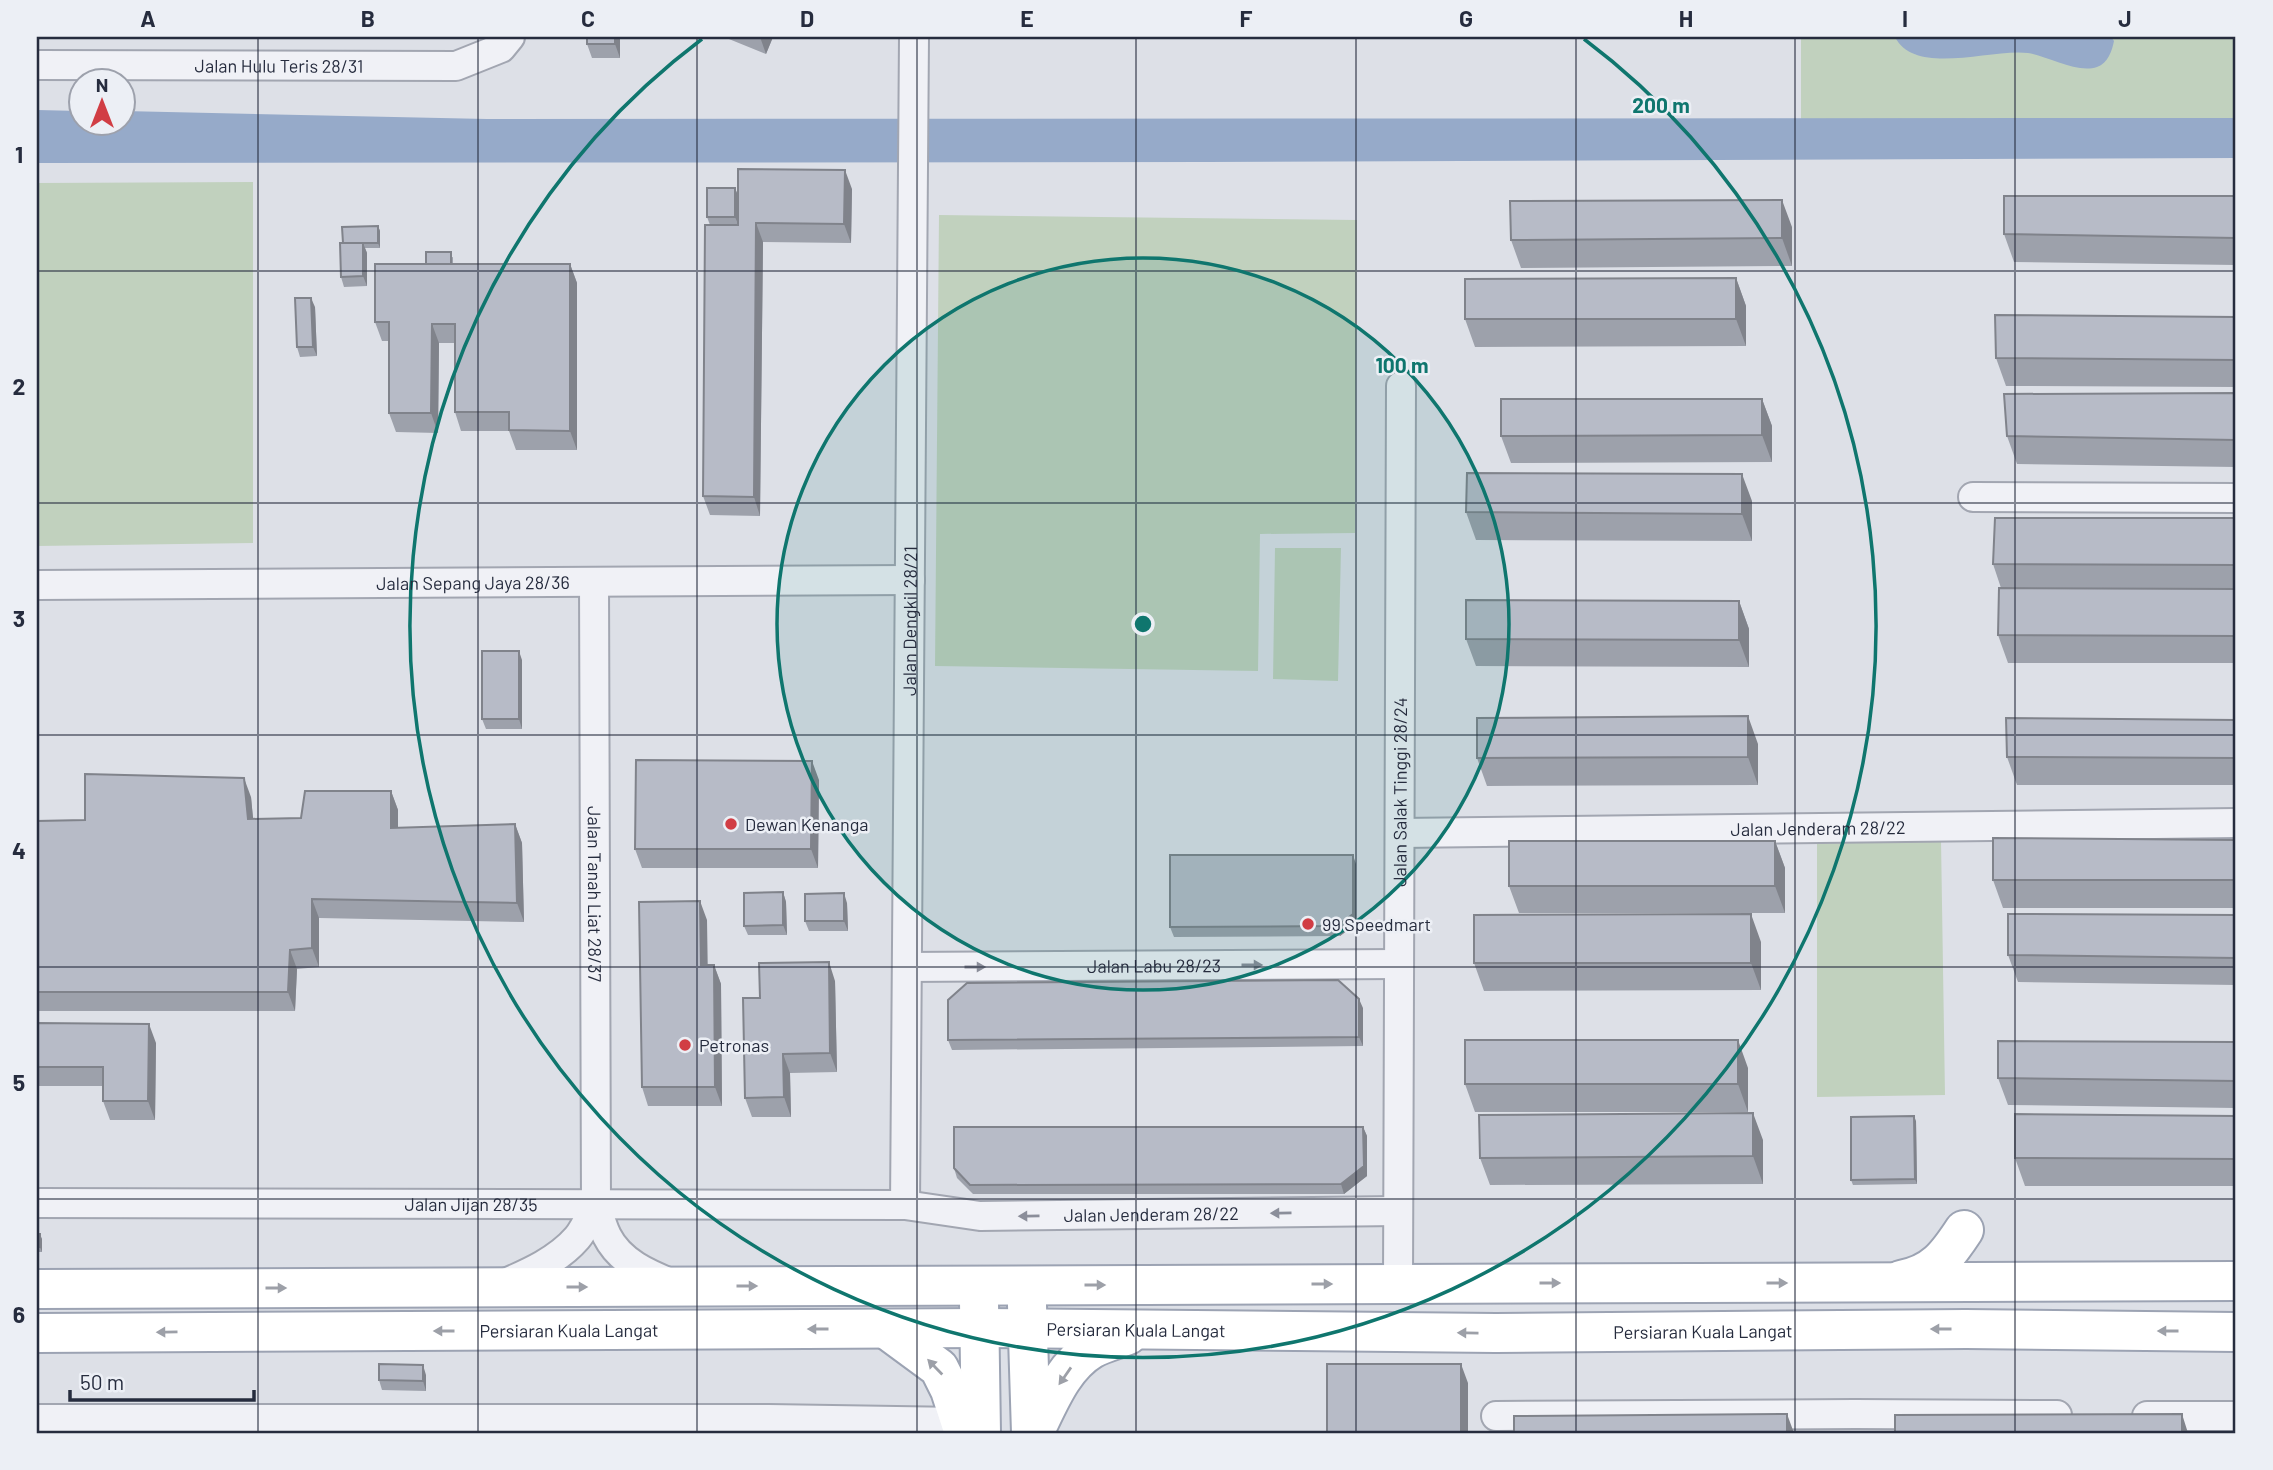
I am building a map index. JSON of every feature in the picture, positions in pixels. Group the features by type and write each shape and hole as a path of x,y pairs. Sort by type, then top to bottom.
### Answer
{"main road":[{"path":"1885,1282 1918,1277 1938,1264 1964,1234 1979,1260 2003,1279 2028,1282"},
{"path":"37,1289 2236,1281"},
{"path":"1027,1285 1032,1433"},
{"path":"968,1430 980,1328 979,1286"},
{"path":"218,1288 219,1331"},
{"name":"Persiaran Kuala Langat","path":"37,1333 980,1328 1496,1333 1952,1329 2236,1332"},
{"path":"886,1329 939,1368 968,1430"},
{"path":"1032,1433 1069,1368 1095,1348 1143,1330"}],"street":[{"name":"Jalan Hulu Teris 28/31","path":"37,65 456,66 501,48 510,37"},
{"name":"Jalan Dengkil 28/21","path":"905,1205 914,37"},
{"name":"Jalan Salak Tinggi 28/24","path":"1398,1284 1401,386"},
{"path":"1973,496 2236,498"},
{"name":"Jalan Sepang Jaya 28/36","path":"37,585 910,580"},
{"name":"Jalan Tanah Liat 28/37","path":"594,582 596,1205"},
{"name":"Jalan Jenderam 28/22","path":"1400,833 2236,822"},
{"name":"Jalan Labu 28/23","path":"907,967 1399,964"},
{"name":"Jalan Jijan 28/35","path":"37,1203 905,1205"},
{"path":"596,1205 607,1237 618,1251 645,1273 679,1286"},
{"path":"496,1287 544,1265 559,1254 578,1237 596,1205"},
{"name":"Jalan Jenderam 28/22","path":"905,1205 981,1216 1398,1211"},
{"path":"1496,1416 1855,1413 2077,1415"},
{"path":"2118,1416 2236,1416"},
{"path":"37,1419 769,1419 968,1430"}],"green space":[{"path":"1801,37 2236,37 2236,118 1801,120"},
{"path":"253,182 253,543 37,546 37,183"},
{"path":"939,215 1357,220 1355,533 1260,534 1258,671 935,666"},
{"path":"1275,548 1341,548 1338,681 1273,679"},
{"path":"1941,840 1945,1095 1817,1097 1817,841"}],"water":[{"path":"1895,37 2111,37 2114,41 2107,60 2089,69 2028,53 1955,58 1919,56 1905,49"},
{"path":"37,110 66,111 66,136 136,136 136,111 487,119 2236,118 2236,158 37,163"}],"building":[{"path":"587,37 615,37 615,44 587,44"},
{"path":"738,169 845,170 844,224 756,223 754,497 703,496 705,225 738,225"},
{"path":"707,188 735,188 735,217 707,217"},
{"path":"2004,196 2236,196 2236,238 2004,234"},
{"path":"1782,200 1782,238 1511,240 1510,201"},
{"path":"378,226 378,243 343,243 342,227"},
{"path":"340,243 363,243 363,276 341,277"},
{"path":"426,252 451,252 451,264 426,264"},
{"path":"375,264 570,264 570,431 509,430 509,412 455,412 455,324 432,324 431,413 389,413 389,322 375,322"},
{"path":"1736,278 1736,319 1465,319 1465,279"},
{"path":"295,298 311,298 313,347 297,347"},
{"path":"1995,315 2236,317 2236,360 1996,358"},
{"path":"2236,393 2236,440 2007,436 2004,394"},
{"path":"1501,399 1762,399 1762,435 1501,436"},
{"path":"1467,473 1742,474 1742,514 1466,512"},
{"path":"1995,518 2236,518 2236,565 1993,564"},
{"path":"1999,588 2236,589 2236,636 1998,635"},
{"path":"1466,600 1739,601 1739,640 1466,639"},
{"path":"482,651 519,651 519,719 482,719"},
{"path":"1748,716 1748,757 1477,758 1477,718"},
{"path":"2006,718 2236,720 2236,758 2007,757"},
{"name":"Dewan Kenanga","path":"636,760 812,761 811,849 635,849"},
{"path":"85,774 244,778 248,819 301,818 305,791 391,791 391,828 515,824 517,903 312,899 312,948 290,950 288,992 37,992 37,821 85,820"},
{"path":"1993,838 2236,840 2236,880 1993,880"},
{"path":"1509,841 1775,841 1775,886 1509,886"},
{"path":"1170,855 1353,855 1353,914 1337,926 1170,927"},
{"path":"783,892 783,925 744,926 744,893"},
{"path":"844,893 844,921 805,921 805,894"},
{"name":"Petronas","path":"700,901 701,965 714,965 715,1087 642,1087 639,902"},
{"path":"1751,914 1751,963 1474,963 1474,915"},
{"path":"2008,914 2236,915 2236,958 2008,955"},
{"path":"829,962 830,1053 783,1054 784,1097 745,1098 743,998 760,998 759,963"},
{"path":"1338,980 1359,999 1359,1037 948,1040 948,1000 967,983"},
{"path":"37,1023 149,1024 148,1101 103,1101 103,1067 37,1067"},
{"path":"1465,1040 1738,1040 1738,1084 1465,1084"},
{"path":"1998,1041 2236,1042 2236,1081 1998,1078"},
{"path":"1753,1113 1753,1156 1480,1158 1479,1115"},
{"path":"2015,1114 2236,1116 2236,1159 2015,1158"},
{"path":"1914,1116 1915,1179 1851,1180 1851,1117"},
{"path":"954,1127 1363,1127 1364,1166 1341,1184 970,1185 954,1168"},
{"path":"37,1234 40,1234 40,1247 37,1247"},
{"path":"379,1364 423,1365 423,1381 379,1380"},
{"path":"1327,1364 1461,1364 1461,1433 1327,1433"},
{"path":"1787,1414 1787,1433 1514,1433 1514,1416"},
{"path":"2182,1414 2182,1433 1895,1433 1895,1415"}],"place":[{"name":"Dewan Kenanga","path":"731,824"},
{"name":"99 Speedmart","path":"1308,924"},
{"name":"Petronas","path":"685,1045"}]}
